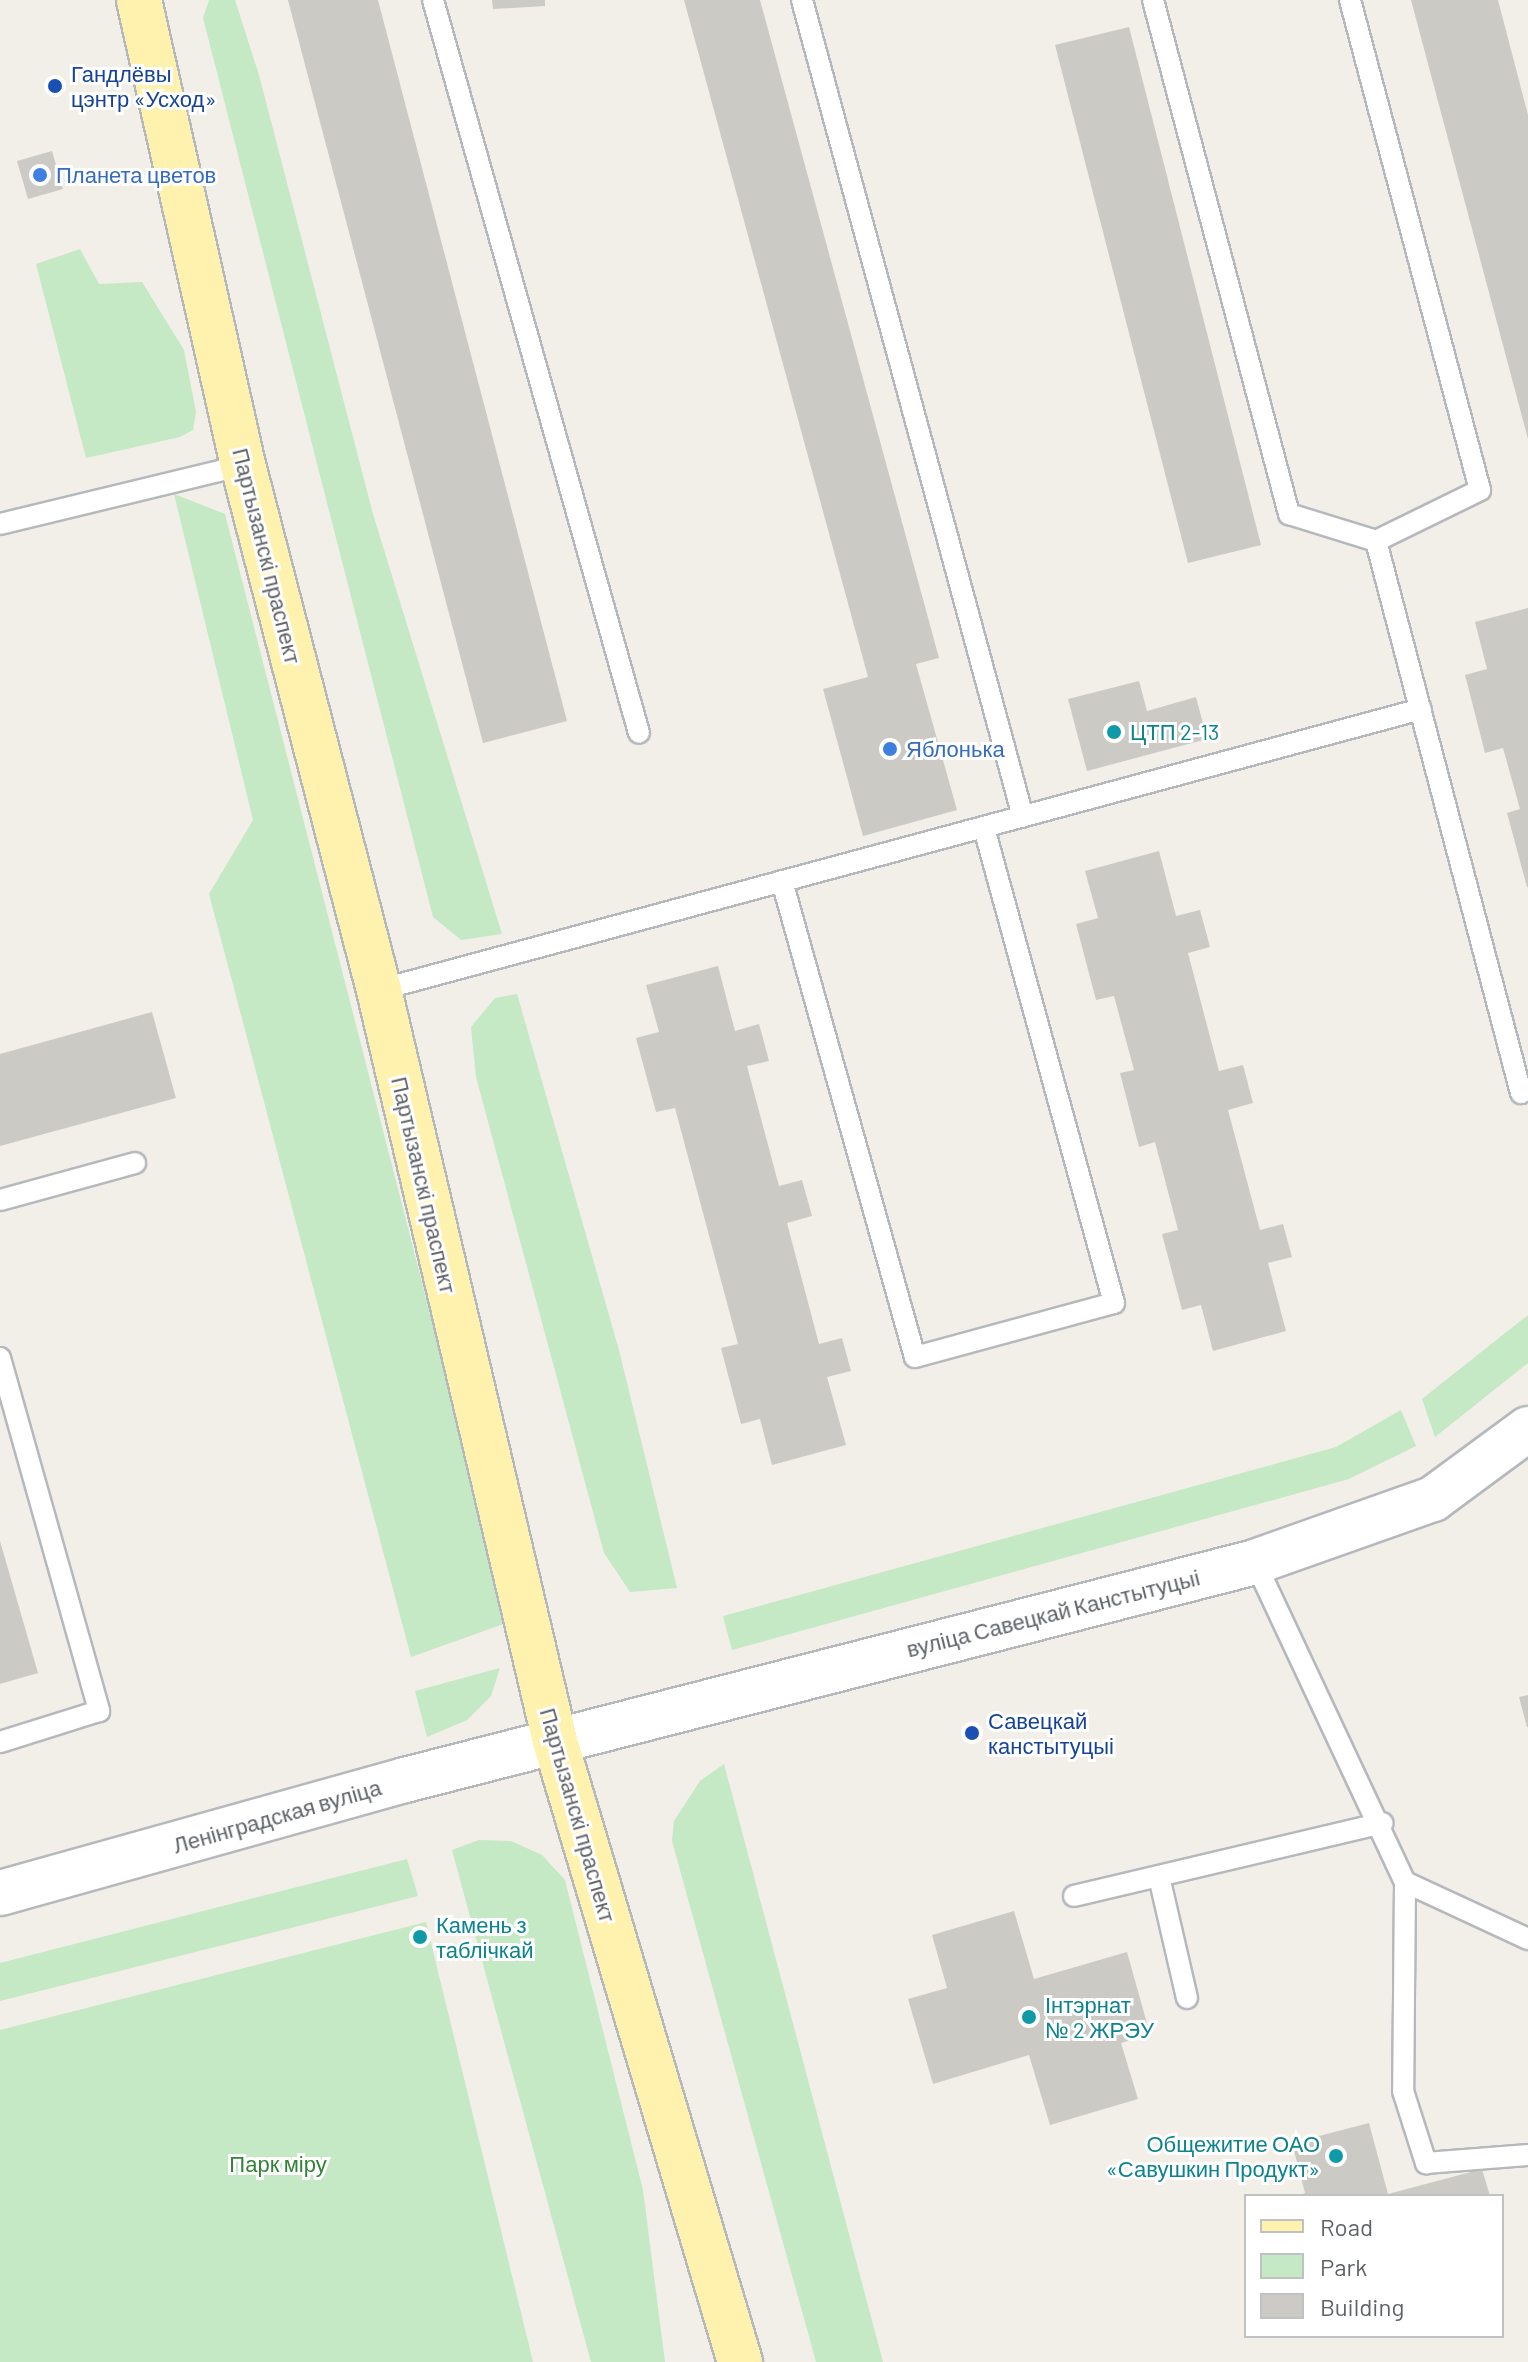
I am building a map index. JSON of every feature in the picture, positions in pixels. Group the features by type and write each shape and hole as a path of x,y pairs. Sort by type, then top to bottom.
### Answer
{"main road":[{"name":"Партызанскі праспект","path":"139,0 243,465 379,990 555,1741 740,2362"},
{"name":"вуліца Савецкай Канстытуцыі","path":"555,1741 1255,1562 1433,1499 1528,1429"},
{"name":"Ленінградская вуліца","path":"0,1893 555,1741"}],"lane":[{"path":"433,0 639,733"},
{"path":"802,0 1023,817"},
{"path":"1153,0 1289,514 1376,541 1480,490 1350,0"},
{"path":"0,524 243,465"},
{"path":"1376,541 1521,1093"},
{"path":"379,990 1421,709"},
{"path":"782,881 915,1357 1114,1303 984,827"},
{"path":"0,1200 135,1163"},
{"path":"0,1358 99,1711 0,1742"},
{"path":"1255,1562 1382,1823 1405,1882 1403,2091 1426,2163 1528,2155"},
{"path":"1074,1896 1160,1881 1382,1823"},
{"path":"1160,1881 1187,1998"},
{"path":"1405,1882 1528,1939"}],"green space":[{"path":"209,0 235,0 259,75 373,514 502,934 461,940 433,917 203,18"},
{"path":"80,249 99,284 142,282 184,350 196,412 193,430 180,437 86,458 36,264"},
{"path":"174,494 225,514 509,1622 411,1657 209,894 253,820"},
{"path":"517,994 619,1350 677,1588 630,1592 604,1553 476,1077 471,1027 495,998"},
{"path":"1528,1315 1528,1363 1435,1437 1422,1399"},
{"path":"1401,1410 1416,1446 1349,1479 732,1650 723,1616 1336,1447"},
{"path":"500,1668 491,1696 467,1720 427,1737 415,1691"},
{"path":"724,1764 883,2362 816,2362 672,1841 674,1821 700,1781"},
{"path":"479,1840 511,1841 542,1855 565,1880 643,2190 665,2362 591,2362 452,1850"},
{"path":"407,1859 418,1896 0,2001 0,1963"},
{"name":"Парк міру","path":"426,1922 533,2362 0,2362 0,2030"}],"building":[{"path":"288,0 378,0 567,721 483,743"},
{"path":"492,0 545,0 545,6 493,9"},
{"path":"684,0 760,0 939,658 916,664 957,810 863,836 823,689 868,677"},
{"path":"1411,0 1498,0 1528,115 1528,439"},
{"path":"1129,27 1261,545 1188,563 1055,45"},
{"name":"Планета цветов","path":"52,151 63,189 28,199 17,161"},
{"path":"1528,608 1527,887 1507,813 1520,809 1503,748 1485,753 1465,675 1487,669 1475,622"},
{"name":"ЦТП 2-13","path":"1139,681 1147,711 1196,697 1207,739 1087,771 1068,699"},
{"path":"1159,851 1176,916 1200,910 1210,947 1188,953 1219,1071 1243,1065 1253,1103 1228,1110 1260,1230 1283,1224 1292,1257 1268,1263 1286,1331 1213,1351 1201,1305 1182,1310 1162,1234 1178,1230 1155,1142 1139,1147 1120,1073 1134,1070 1114,996 1096,1000 1076,924 1098,918 1085,871"},
{"path":"718,966 735,1031 759,1024 764,1042 769,1061 747,1066 779,1186 802,1180 812,1216 787,1223 819,1344 842,1338 851,1371 827,1377 846,1445 772,1465 760,1419 741,1424 721,1348 738,1344 675,1108 656,1112 636,1038 659,1032 646,985"},
{"path":"152,1012 176,1098 0,1146 0,1054"},
{"path":"0,1541 38,1673 0,1684"},
{"path":"1528,1695 1528,1727 1527,1727 1519,1697"},
{"name":"Інтэрнат № 2 ЖРЭУ","path":"1014,1911 1034,1979 1127,1952 1150,2034 1121,2043 1138,2099 1050,2125 1029,2055 933,2084 908,1999 947,1988 932,1935"},
{"name":"Общежитие ОАО «Савушкин Продукт»","path":"1369,2123 1388,2194 1302,2194 1305,2193 1292,2143"},
{"name":"Общежитие ОАО «Савушкин Продукт»","path":"1482,2169 1489,2194 1388,2194"}],"place":[{"name":"Гандлёвы цэнтр «Усход»","path":"55,86"},
{"name":"Планета цветов","path":"40,175"},
{"name":"ЦТП 2-13","path":"1114,732"},
{"name":"Яблонька","path":"890,749"},
{"name":"Савецкай канстытуцыі","path":"972,1733"},
{"name":"Камень з таблічкай","path":"420,1937"},
{"name":"Інтэрнат № 2 ЖРЭУ","path":"1029,2017"},
{"name":"Общежитие ОАО «Савушкин Продукт»","path":"1336,2156"}]}
